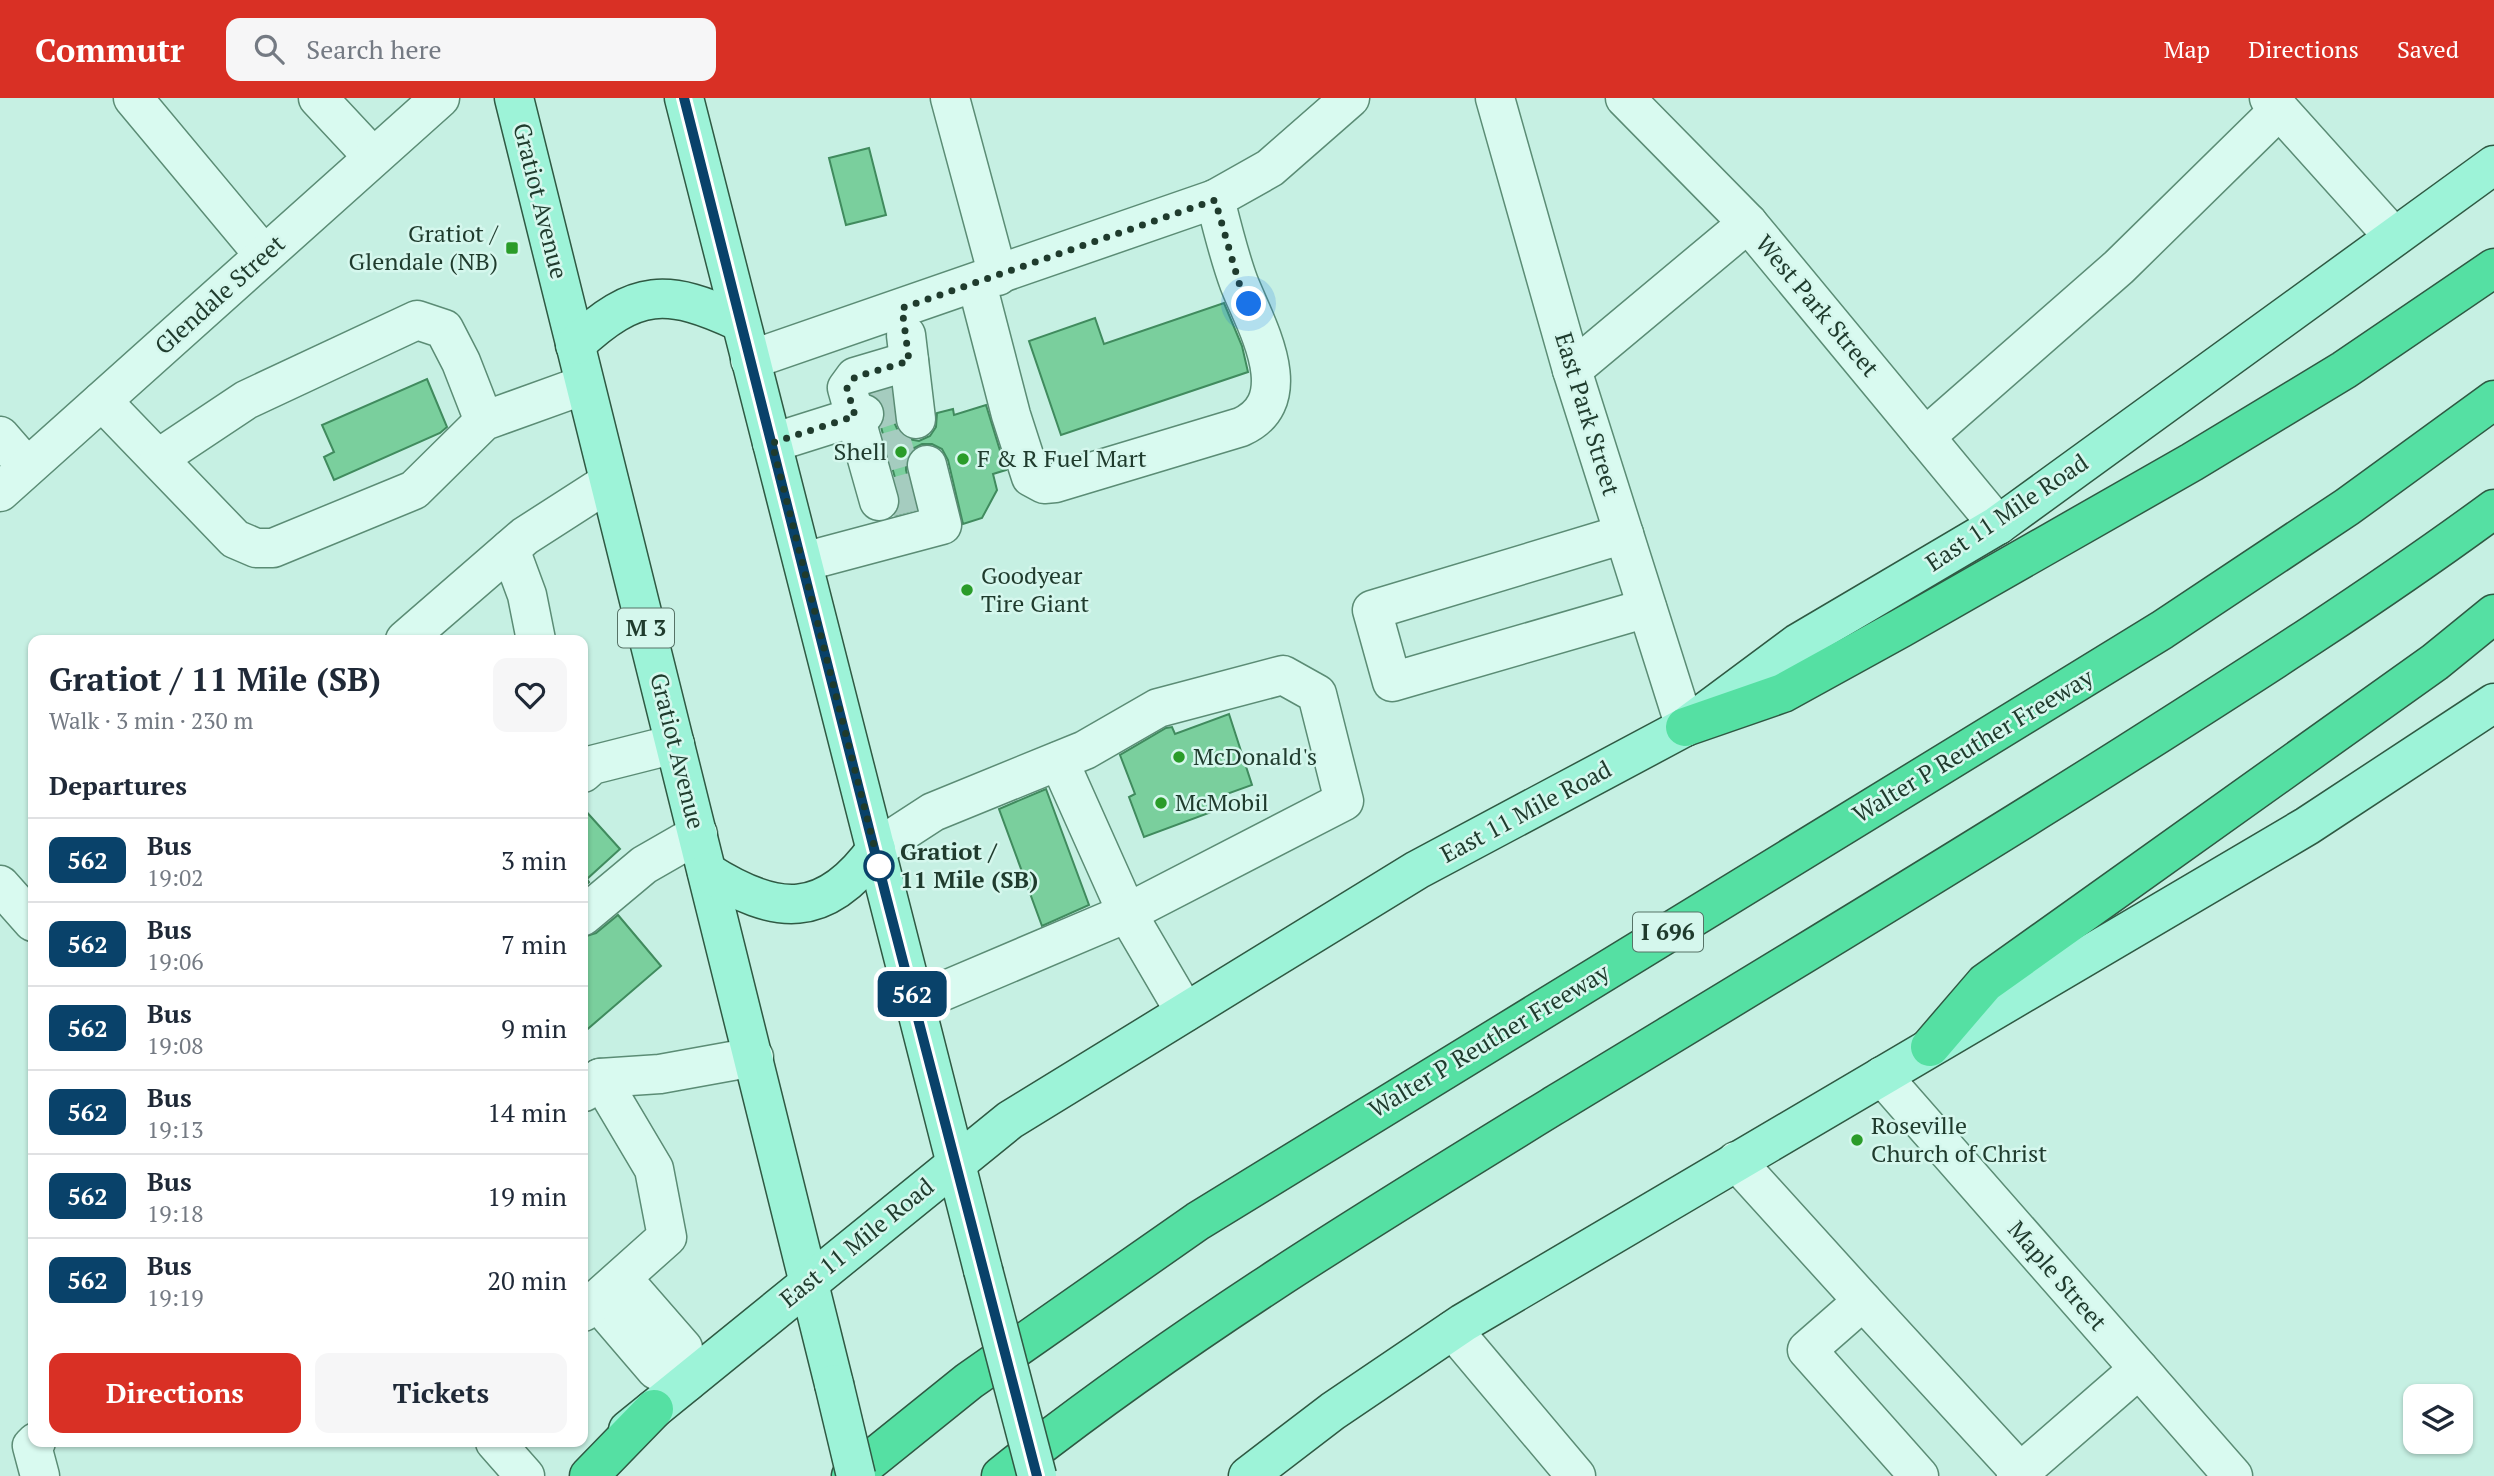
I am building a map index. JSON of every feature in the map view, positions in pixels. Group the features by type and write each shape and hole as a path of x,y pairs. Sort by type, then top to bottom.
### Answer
{"highway":[{"path":"1685,727 1783,693 1973,587 2192,462 2344,370 2494,268"},
{"name":"Walter P Reuther Freeway","path":"851,1476 969,1381 1198,1221 2174,623 2347,507 2494,400"},
{"path":"1001,1476 1138,1370 1325,1245 2033,814 2255,673 2494,509"},
{"path":"1930,1047 1985,983 2435,662 2494,614"},
{"path":"589,1476 654,1409"}],"main road":[{"name":"Gratiot Avenue","path":"514,98 808,1282"},
{"path":"684,98 1037,1476"},
{"name":"East 11 Mile Road","path":"572,1476 1010,1120 1417,870 1685,727 1798,643 1998,525 2494,165"},
{"path":"575,345 598,324 647,298 677,298 707,307 740,322"},
{"path":"1248,1476 1333,1410 1453,1330 2307,826 2494,704"},
{"path":"707,872 742,894 768,903 795,904 820,899 844,885 859,873 876,849"},
{"name":"M 3","path":"808,1282 856,1476"}],"street":[{"path":"133,98 264,255"},
{"path":"318,98 373,157"},
{"name":"Glendale Street","path":"14,479 440,98"},
{"path":"950,98 988,280 1011,415 1031,477 1044,484 1241,427 1251,422 1269,396 1271,364 1259,324 1239,283 1215,200"},
{"path":"750,360 1215,200 1270,168 1350,98"},
{"name":"East Park Street","path":"1495,98 1572,370 1685,727"},
{"name":"West Park Street","path":"1625,98 1748,223 1998,525"},
{"path":"1925,437 2119,267 2274,104 2394,237"},
{"path":"1572,370 1748,223"},
{"path":"890,540 884,499 859,415 847,388 855,377 910,395 902,308"},
{"path":"159,458 246,400 417,320 444,329 461,362 484,421"},
{"path":"102,401 235,539 256,548 273,548 414,490 484,421 584,384"},
{"path":"772,443 859,415"},
{"path":"0,436 14,479"},
{"path":"803,562 942,525 928,480"},
{"path":"411,635 525,536 609,482"},
{"path":"1624,534 1372,610 1392,682 1647,608"},
{"path":"510,549 527,595 535,635"},
{"path":"876,849 933,812 1085,750 1158,708 1283,675 1317,694 1344,801 1128,913 915,1003"},
{"path":"588,769 592,765 675,744"},
{"path":"1059,761 1128,913 1185,1012"},
{"path":"588,912 644,865 698,834"},
{"path":"0,885 28,916"},
{"path":"592,1086 754,1056"},
{"name":"Maple Street","path":"1882,1076 2233,1476"},
{"path":"592,1086 627,1124 654,1169 667,1237 600,1297 656,1370 687,1382"},
{"path":"1737,1161 2019,1474 2139,1369"},
{"path":"1863,1301 1807,1350 1919,1476"},
{"path":"1453,1330 1576,1476"},
{"path":"32,1447 40,1476"},
{"path":"499,1447 524,1476"}],"building":[{"path":"869,148 886,215 846,225 829,158"},
{"path":"1224,303 1242,346 1248,372 1061,435 1029,341 1095,318 1104,344"},
{"path":"427,379 447,427 440,433 334,480 324,457 334,452 322,425"},
{"path":"890,389 894,422 899,433 908,439 919,441 930,436 936,427 937,413 953,409 954,415 986,405 1006,470 993,474 997,490 982,518 963,524 948,460 942,449 932,444 922,444 912,449 906,458 906,470 916,509 896,515 900,496 881,427 885,408 873,395"},
{"path":"1229,714 1252,785 1221,796 1225,807 1144,837 1129,797 1135,794 1120,755 1166,728 1172,727 1175,734"},
{"path":"1046,789 1089,905 1042,926 999,809"},
{"path":"588,814 620,849 588,878"},
{"path":"618,915 661,966 588,1029 588,935 596,933"}],"tunnel":[{"path":"864,414 900,402"},
{"path":"876,455 922,442"},
{"path":"889,498 926,488"}],"bus line":[{"name":"562","path":"684,98 886,896 1037,1476"}],"place":[{"name":"Gratiot / Glendale (NB)","path":"512,248"},
{"name":"Shell","path":"901,452"},
{"name":"F & R Fuel Mart","path":"963,459"},
{"name":"Goodyear Tire Giant","path":"967,590"},
{"name":"McDonald's","path":"1179,757"},
{"name":"McMobil","path":"1161,803"},
{"name":"Gratiot / 11 Mile (SB)","path":"879,866"},
{"name":"Roseville Church of Christ","path":"1857,1140"}],"route":[{"path":"879,866 881,873 772,443 855,416 847,388 855,377 909,361 902,308 1215,200 1239,283 1249,304"}]}
